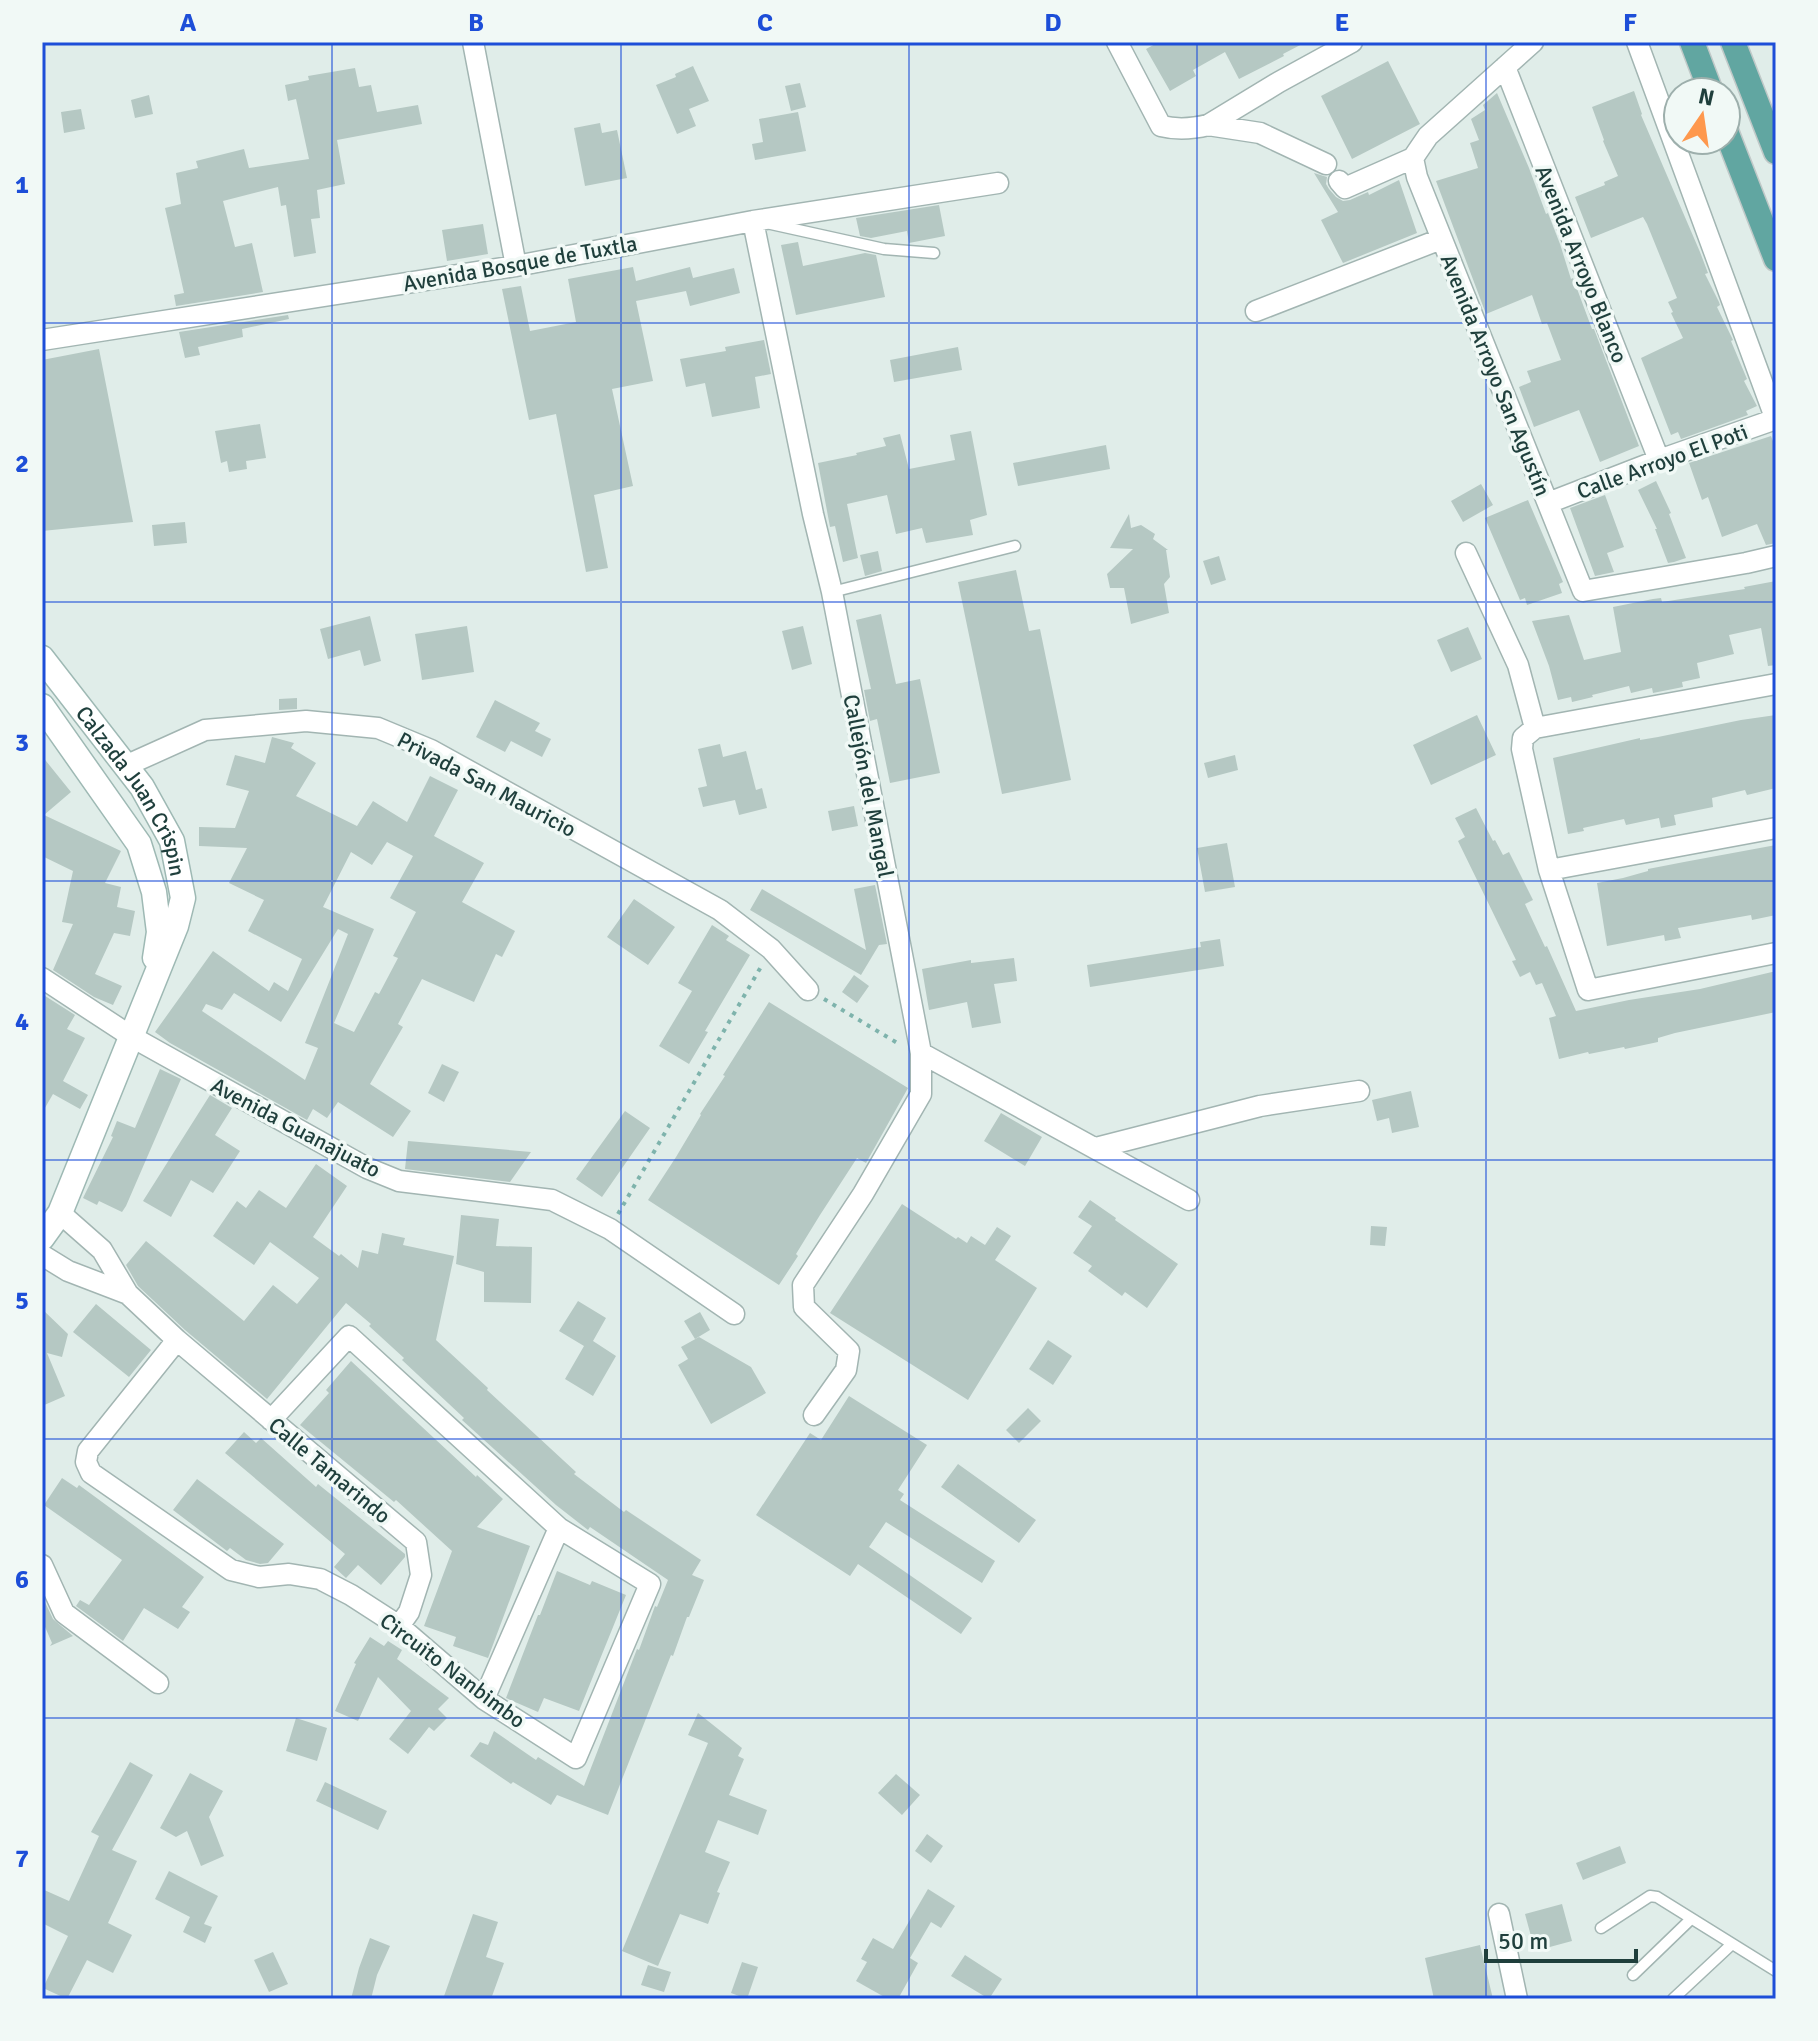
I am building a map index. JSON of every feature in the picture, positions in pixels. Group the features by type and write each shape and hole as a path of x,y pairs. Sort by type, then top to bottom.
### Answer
{"main road":[{"path":"1692,42 1705,76"},
{"path":"1733,42 1776,152"},
{"path":"1736,156 1776,259"},
{"name":"Calzada Juan Crispin","path":"42,658 142,787 172,841 183,898 176,926 60,1213 42,1238"},
{"name":"Calzada Juan Crispin","path":"42,706 139,844 154,892 159,932 152,982"}],"street":[{"path":"473,42 516,266"},
{"path":"1117,42 1161,126 1185,129 1208,125 1260,133 1326,164"},
{"path":"1208,125 1352,42"},
{"path":"1342,184 1413,158 1428,136 1533,42"},
{"path":"1637,42 1776,420"},
{"name":"Avenida Arroyo Blanco","path":"1505,67 1659,460"},
{"name":"Avenida Arroyo San Agustín","path":"1413,158 1417,177 1441,239 1583,591 1776,556"},
{"name":"Avenida Bosque de Tuxtla","path":"42,340 516,266 753,221 998,183"},
{"name":"Callejón del Mangal","path":"753,221 832,592 921,1053 921,1094 863,1194 803,1285 804,1307 849,1351 846,1370 814,1415"},
{"path":"1256,311 1441,239"},
{"name":"Calle Arroyo El Poti","path":"1548,503 1659,460 1776,420"},
{"path":"1466,553 1518,665 1535,728"},
{"path":"1776,684 1535,728 1523,738 1522,749 1549,870 1588,990 1776,953"},
{"name":"Privada San Mauricio","path":"125,766 205,730 306,721 378,728 431,750 720,910 771,949 808,990"},
{"path":"1549,870 1776,828"},
{"name":"Avenida Guanajuato","path":"42,978 132,1037 367,1168 399,1181 552,1200 610,1229 734,1314"},
{"path":"921,1053 1189,1200"},
{"path":"1096,1148 1260,1106 1359,1091"},
{"path":"60,1213 102,1250 128,1294 177,1340"},
{"path":"42,1255 68,1271 128,1294"},
{"name":"Circuito Nanbimbo","path":"177,1340 88,1451 86,1462 91,1473 231,1570 259,1577 289,1574 320,1579 351,1595 399,1626 484,1699 576,1758 650,1584 559,1528 349,1336 271,1420"},
{"name":"Calle Tamarindo","path":"177,1340 416,1542 421,1575 409,1612 399,1626"},
{"path":"484,1699 559,1528"},
{"path":"42,1565 64,1613 158,1683"},
{"path":"1499,1914 1517,1999"}],"lane":[{"path":"753,221 884,249 934,253"},
{"path":"832,592 1015,546"},
{"path":"1601,1928 1650,1896 1657,1897 1776,1971"},
{"path":"1633,1975 1691,1919"},
{"path":"1673,1999 1732,1944"}],"path":[{"path":"610,1229 771,949"},
{"path":"808,990 898,1043 921,1053"}],"building":[{"path":"1159,42 1306,42 1239,79 1225,52 1193,70 1196,76 1170,91 1146,49"},
{"path":"1388,61 1420,124 1352,159 1321,96"},
{"path":"693,66 709,101 689,109 696,126 677,134 656,85"},
{"path":"355,68 359,87 371,85 377,112 418,105 422,124 337,140 345,184 317,190 320,218 311,219 316,253 294,257 286,205 281,206 278,187 223,201 235,247 252,243 263,292 176,306 174,295 184,293 165,208 181,204 176,173 198,168 196,161 244,149 249,168 309,159 296,99 288,101 285,85 309,80 308,76"},
{"path":"800,83 806,107 791,111 785,86"},
{"path":"1634,91 1641,115 1700,252 1708,273 1705,274 1719,302 1717,307 1747,379 1744,381 1757,406 1746,411 1748,415 1681,439 1678,432 1671,435 1641,358 1683,338 1668,302 1677,298 1647,224 1643,217 1591,238 1575,197 1618,176 1592,107"},
{"path":"1497,93 1548,213 1571,279 1594,329 1639,446 1600,462 1579,410 1534,427 1519,387 1531,382 1527,371 1561,360 1547,323 1542,324 1532,295 1486,314 1436,181 1478,168 1470,143 1479,140 1471,119 1485,110 1483,105"},
{"path":"149,95 153,114 135,118 131,100"},
{"path":"81,109 85,129 64,133 61,112"},
{"path":"798,112 806,151 755,160 752,144 763,142 759,119"},
{"path":"600,123 602,133 617,130 627,178 585,186 574,128"},
{"path":"1314,173 1327,177 1329,189 1343,201 1368,192 1369,195 1399,180 1417,233 1343,263 1321,220 1338,212"},
{"path":"939,205 945,236 909,243 907,231 871,238 860,236 856,218"},
{"path":"483,224 488,254 447,261 442,230"},
{"path":"798,242 803,266 865,253 876,255 885,297 796,315 781,245"},
{"path":"633,267 636,281 690,267 693,278 734,268 740,293 690,306 686,291 636,301 653,381 612,389 633,486 594,495 608,568 586,572 556,414 529,420 502,289 521,286 530,331 576,322 568,279"},
{"path":"288,315 289,319 242,329 243,337 198,347 200,355 185,358 179,332"},
{"path":"764,340 771,374 755,377 760,408 712,417 705,383 686,387 680,359"},
{"path":"958,347 962,370 894,382 890,360"},
{"path":"99,349 133,522 42,531 42,360"},
{"path":"260,424 266,458 246,461 247,469 229,472 227,461 221,463 215,431"},
{"path":"971,431 987,515 970,520 973,535 926,543 922,528 896,534 887,495 847,504 858,558 843,562 835,526 830,527 818,463 886,446 883,438 900,434 909,469 955,460 950,435"},
{"path":"1771,436 1776,449 1776,543 1766,545 1757,524 1722,537 1708,497 1702,500 1689,463"},
{"path":"1106,445 1110,469 1018,486 1013,463"},
{"path":"1656,481 1686,558 1674,562 1668,563 1657,529 1638,490"},
{"path":"1481,484 1493,505 1463,522 1451,501"},
{"path":"1605,495 1624,547 1607,553 1614,572 1595,576 1570,508"},
{"path":"1528,500 1563,582 1559,584 1562,593 1527,605 1525,598 1520,600 1485,518"},
{"path":"1129,514 1131,528 1141,525 1155,534 1153,539 1168,550 1170,577 1164,584 1169,613 1131,624 1124,588 1110,588 1107,574 1133,549 1110,548"},
{"path":"185,522 187,543 154,546 152,525"},
{"path":"878,551 882,571 865,576 860,555"},
{"path":"1219,556 1226,580 1211,585 1203,561"},
{"path":"1016,570 1029,631 1040,629 1071,780 1002,794 958,582"},
{"path":"1776,581 1776,665 1768,666 1761,628 1729,635 1734,654 1697,663 1700,678 1682,682 1683,687 1653,693 1652,688 1631,693 1629,686 1572,702 1571,697 1558,700 1532,621 1569,615 1584,660 1621,652 1613,607 1653,599 1661,598 1662,602 1745,589"},
{"path":"881,614 896,684 920,679 940,773 890,783 877,719 870,721 864,690 871,689 856,620"},
{"path":"370,616 381,661 364,666 360,650 328,659 320,629"},
{"path":"467,626 474,672 422,680 415,634"},
{"path":"803,626 812,664 792,670 782,631"},
{"path":"1468,627 1482,659 1451,672 1437,640"},
{"path":"297,698 297,709 279,710 279,699"},
{"path":"495,700 540,723 535,731 551,739 542,757 511,741 505,752 476,737"},
{"path":"1477,715 1496,755 1431,785 1413,745"},
{"path":"1776,715 1776,788 1747,795 1745,790 1712,798 1713,807 1674,815 1676,825 1661,828 1659,818 1626,825 1624,819 1568,834 1553,758 1640,738"},
{"path":"272,737 294,743 291,748 316,763 296,796 357,826 373,801 407,822 430,776 458,790 434,836 484,863 462,902 515,931 502,957 496,954 474,1002 422,979 398,1024 403,1027 370,1084 411,1111 393,1137 338,1102 327,1118 313,1109 307,1120 155,1032 213,951 269,991 274,982 288,991 302,959 248,931 264,900 229,883 247,848 199,846 199,827 235,828 249,791 226,785 235,755 265,763","holes":["387,842 413,856 390,898 416,912 393,956 398,958 354,1032 334,1023 374,929 323,907 351,852 372,865","338,929 348,934 305,1043 318,1048 305,1080 202,1011 206,1004 222,1010 234,993 281,1022"]},
{"path":"720,744 723,757 746,751 756,790 762,788 767,808 739,815 735,800 703,807 698,788 707,786 698,749"},
{"path":"1235,755 1238,770 1208,778 1204,763"},
{"path":"42,756 71,792 44,815 121,851 105,883 121,887 117,907 135,911 130,936 114,933 95,974 122,986 113,1005 94,997 53,970 73,924 62,922 73,871 42,856"},
{"path":"854,806 858,826 832,831 828,811"},
{"path":"1476,808 1503,855 1509,852 1533,900 1525,904 1576,1011 1776,972 1776,1012 1675,1033 1658,1038 1658,1042 1559,1059 1549,1018 1556,1016 1542,983 1536,985 1530,972 1520,977 1512,961 1516,960 1458,841 1465,837 1455,818"},
{"path":"1227,843 1235,887 1205,892 1197,848"},
{"path":"1776,845 1776,915 1752,920 1751,915 1678,928 1681,938 1665,941 1664,935 1607,946 1597,883 1648,869"},
{"path":"875,885 887,944 879,945 861,975 750,910 762,889 866,950 854,889"},
{"path":"634,899 675,927 648,965 607,937"},
{"path":"712,925 729,936 726,940 750,955 689,1064 659,1046 692,991 678,983"},
{"path":"1220,939 1224,966 1090,987 1087,965 1201,947 1200,942"},
{"path":"1014,958 1017,981 994,984 1001,1023 972,1028 967,1002 929,1010 922,969 971,960 971,963"},
{"path":"854,975 869,986 857,1003 842,992"},
{"path":"42,994 75,1015 67,1029 85,1038 63,1081 88,1095 80,1109 53,1094 42,1113"},
{"path":"769,1002 908,1088 866,1163 857,1158 779,1285 648,1200"},
{"path":"442,1064 459,1072 444,1102 428,1093"},
{"path":"160,1069 181,1079 126,1206 122,1212 99,1201 97,1205 83,1198 113,1137 117,1121 135,1128"},
{"path":"1411,1091 1419,1127 1392,1133 1389,1118 1377,1121 1372,1100"},
{"path":"210,1095 232,1108 215,1135 240,1151 213,1193 191,1180 171,1217 143,1201"},
{"path":"625,1111 650,1128 602,1197 576,1179"},
{"path":"1001,1113 1042,1137 1025,1166 984,1141"},
{"path":"408,1141 531,1152 510,1182 405,1169"},
{"path":"316,1164 347,1186 313,1237 358,1268 362,1250 378,1254 382,1233 405,1238 403,1245 454,1256 436,1340 576,1472 574,1474 624,1512 626,1510 701,1560 692,1575 704,1580 608,1815 557,1795 551,1805 513,1782 511,1784 470,1756 480,1742 488,1745 494,1731 536,1760 538,1757 584,1786 637,1649 668,1580 590,1527 588,1530 556,1505 462,1420 464,1418 369,1326 371,1324 346,1303 267,1399 138,1286 126,1265 146,1241 244,1321 273,1285 297,1304 319,1278 270,1242 254,1265 213,1236 237,1201 246,1208 259,1190 286,1208"},
{"path":"1090,1200 1178,1264 1147,1308 1125,1292 1122,1296 1088,1271 1092,1266 1073,1253 1092,1226 1078,1217"},
{"path":"902,1204 967,1243 971,1236 985,1245 997,1227 1011,1236 995,1260 1037,1288 968,1400 830,1313"},
{"path":"461,1215 499,1219 496,1246 532,1247 531,1303 484,1302 484,1272 456,1264"},
{"path":"1371,1226 1387,1227 1385,1246 1370,1245"},
{"path":"578,1301 606,1318 593,1341 616,1356 593,1396 565,1379 584,1346 559,1331"},
{"path":"96,1304 151,1350 129,1377 73,1332"},
{"path":"42,1309 68,1334 62,1357 47,1353 65,1396 42,1406"},
{"path":"700,1312 710,1330 695,1339 684,1321"},
{"path":"699,1337 751,1367 766,1393 711,1424 678,1365 688,1359 681,1347"},
{"path":"1048,1340 1072,1356 1053,1385 1029,1369"},
{"path":"351,1361 503,1499 477,1527 530,1546 488,1658 453,1646 456,1637 424,1626 452,1551 396,1500 394,1502 300,1425 329,1393 326,1390"},
{"path":"849,1396 927,1445 898,1490 904,1494 900,1500 995,1561 982,1583 886,1522 869,1547 972,1618 961,1634 858,1564 850,1576 756,1515 810,1433 821,1440"},
{"path":"1028,1408 1041,1421 1019,1443 1006,1430"},
{"path":"244,1432 256,1443 261,1438 316,1487 318,1484 405,1554 381,1585 358,1565 346,1578 334,1567 345,1554 225,1453"},
{"path":"958,1464 1036,1520 1019,1543 941,1487"},
{"path":"62,1478 77,1488 79,1485 204,1577 182,1607 190,1612 178,1629 144,1608 123,1641 76,1606 80,1600 89,1605 122,1560 44,1505"},
{"path":"197,1479 284,1544 268,1563 246,1560 230,1548 227,1551 173,1510"},
{"path":"557,1571 626,1595 579,1711 544,1698 538,1712 506,1698"},
{"path":"42,1596 53,1619 73,1636 50,1646 52,1643 42,1620"},
{"path":"370,1637 384,1646 388,1641 402,1650 397,1659 449,1698 438,1709 447,1718 434,1731 429,1727 408,1754 389,1739 411,1711 378,1677 358,1721 335,1711 354,1663"},
{"path":"698,1713 742,1748 738,1756 744,1759 729,1795 767,1810 758,1835 718,1820 705,1852 730,1862 708,1924 680,1914 658,1966 622,1951 708,1743 688,1735"},
{"path":"296,1718 327,1728 317,1761 286,1751"},
{"path":"130,1762 153,1775 112,1850 137,1861 108,1923 132,1935 113,1973 87,1960 67,1999 43,1988 68,1936 42,1923 42,1889 69,1901 99,1836 91,1832"},
{"path":"190,1773 223,1791 209,1817 224,1856 201,1866 187,1831 176,1837 160,1828"},
{"path":"896,1774 920,1795 902,1815 878,1793"},
{"path":"325,1782 387,1811 378,1830 316,1801"},
{"path":"927,1834 943,1846 931,1863 915,1851"},
{"path":"1620,1846 1626,1863 1583,1880 1576,1863"},
{"path":"169,1871 218,1896 204,1924 212,1927 205,1943 183,1932 190,1917 155,1899"},
{"path":"928,1889 955,1906 941,1928 931,1922 910,1958 918,1963 898,1999 888,1999 856,1981 867,1962 861,1959 873,1938 893,1949"},
{"path":"1562,1904 1572,1941 1535,1951 1525,1914"},
{"path":"473,1914 498,1922 486,1957 504,1963 491,1999 443,1999"},
{"path":"370,1938 390,1946 377,1975 371,1999 351,1999 359,1968"},
{"path":"1480,1945 1493,1999 1434,1999 1425,1958"},
{"path":"273,1952 288,1984 269,1992 254,1960"},
{"path":"965,1955 1002,1979 989,1999 951,1976"},
{"path":"742,1962 758,1967 747,1999 731,1993"},
{"path":"648,1965 671,1972 664,1992 641,1985"}]}
